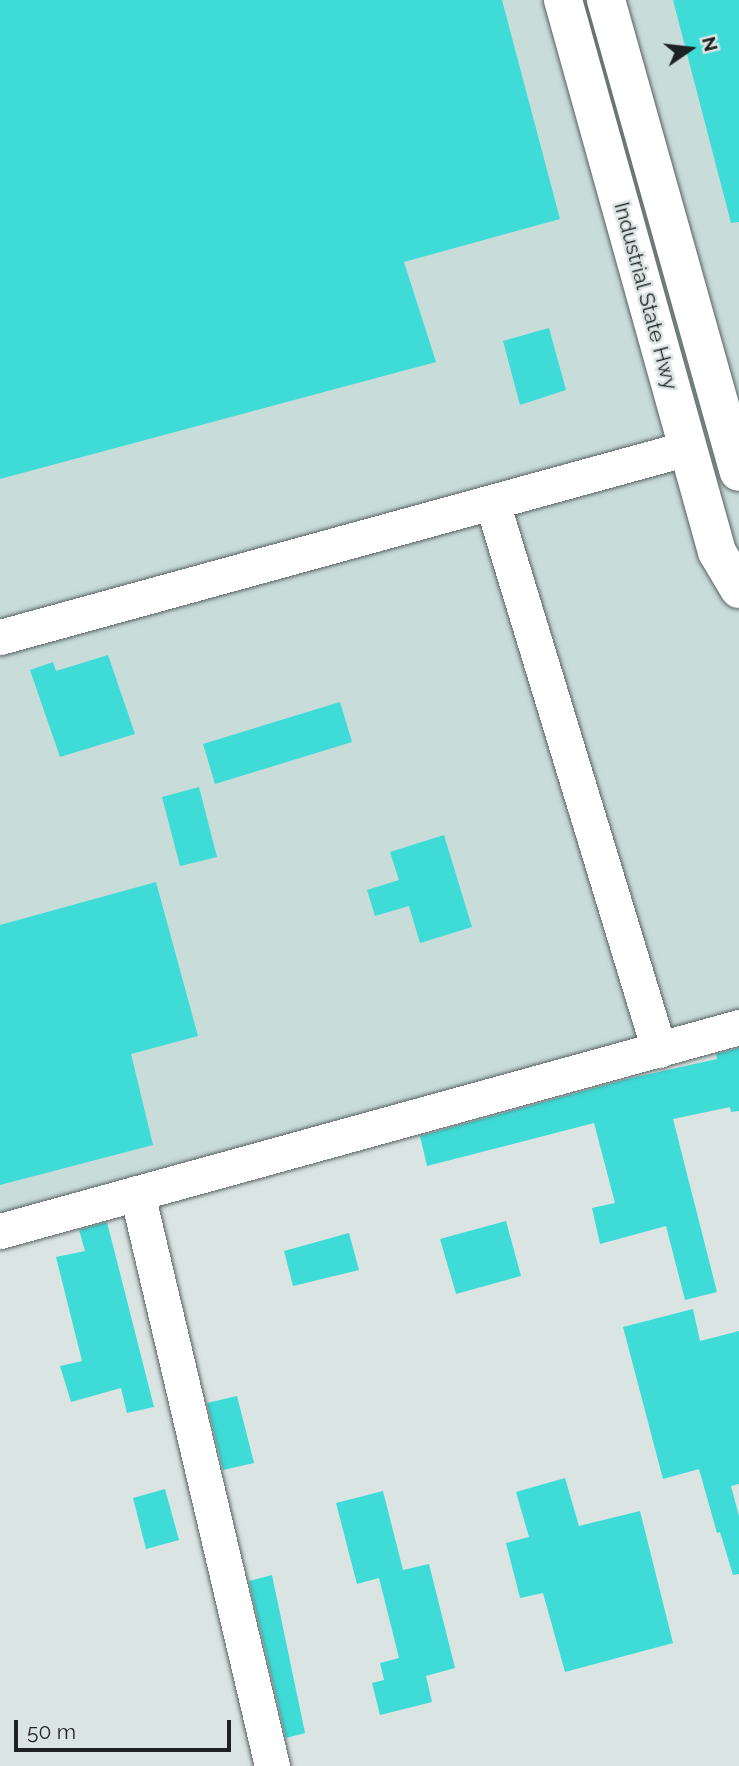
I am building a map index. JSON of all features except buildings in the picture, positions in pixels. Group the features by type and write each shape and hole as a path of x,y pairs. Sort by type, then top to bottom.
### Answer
{"main road":[{"name":"Industrial State Hwy","path":"563,0 717,552 739,589"},
{"name":"Industrial State Hwy","path":"606,0 739,472"}],"street":[{"path":"0,637 688,448"},
{"path":"492,502 659,1050"},
{"path":"0,1231 739,1027"},
{"path":"137,1193 272,1766"}],"shaded area":[{"path":"0,0 739,0 739,1025 0,1226"}]}
